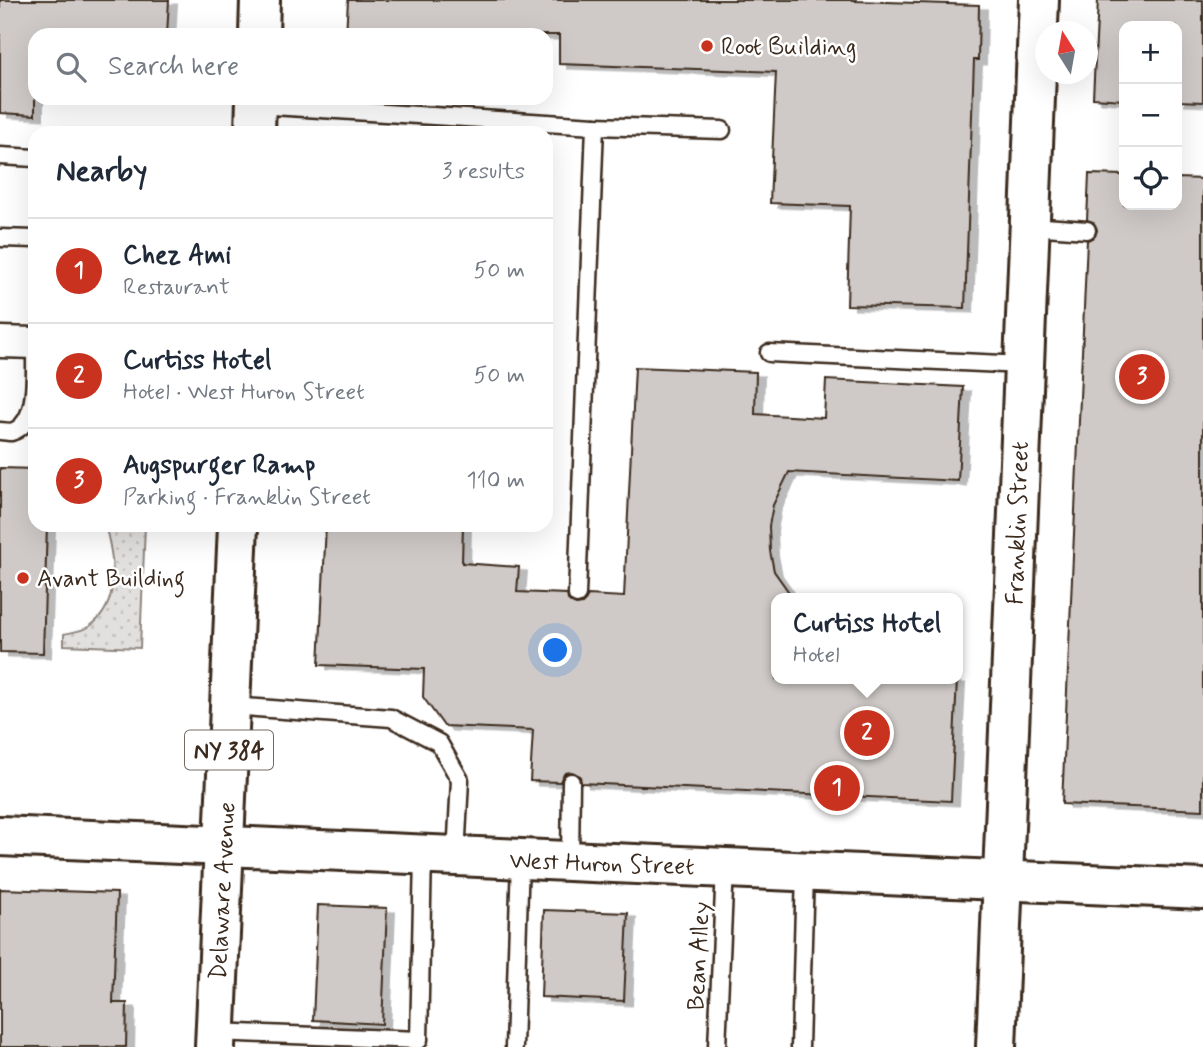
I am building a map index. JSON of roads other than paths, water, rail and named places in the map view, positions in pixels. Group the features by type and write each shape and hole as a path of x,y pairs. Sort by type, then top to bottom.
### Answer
{"street":[{"path":"259,28 260,0"},
{"name":"Franklin Street","path":"996,1047 1038,0"},
{"path":"0,342 28,344"},
{"name":"Delaware Avenue","path":"215,1040 238,532"},
{"name":"West Huron Street","path":"0,836 1203,889"}],"lane":[{"path":"256,112 722,130"},
{"path":"576,594 595,126"},
{"path":"0,156 28,158"},
{"path":"1030,226 1087,230"},
{"path":"0,238 28,239"},
{"path":"769,354 1024,365"},
{"path":"0,431 12,432 26,423 28,418"},
{"path":"215,1040 419,1040 440,856 460,780 439,743 391,718 231,706"},
{"path":"570,861 571,782"},
{"path":"514,1047 520,859"},
{"name":"Bean Alley","path":"717,1047 725,868"},
{"path":"800,1047 805,872"}],"place":[{"name":"Root Building","path":"707,46"},
{"name":"Augspurger Ramp","path":"1142,377"},
{"name":"Avant Building","path":"23,578"},
{"name":"Curtiss Hotel","path":"867,733"},
{"name":"Chez Ami","path":"837,788"}]}
